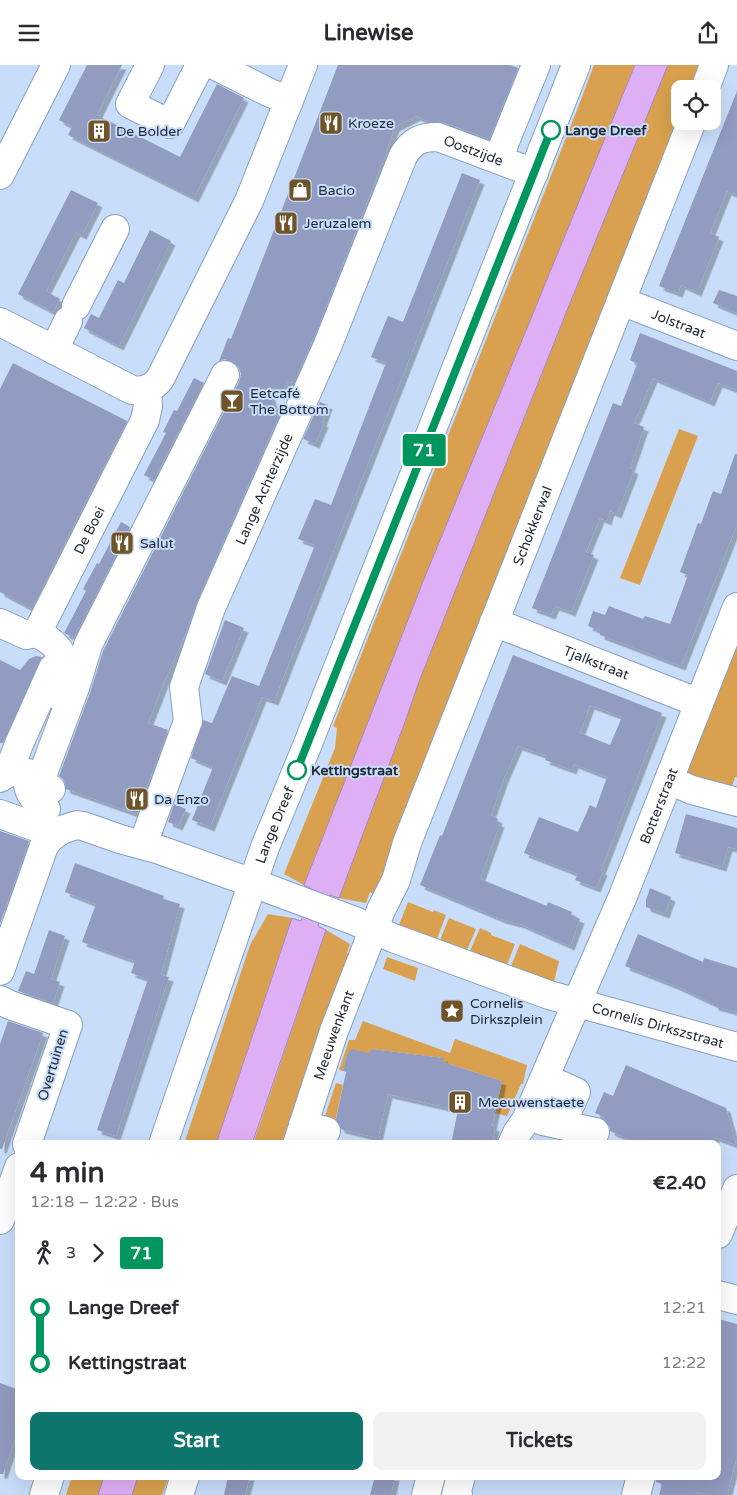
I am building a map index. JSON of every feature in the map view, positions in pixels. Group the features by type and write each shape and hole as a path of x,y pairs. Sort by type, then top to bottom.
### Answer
{"street":[{"path":"0,175 56,65"},
{"path":"150,65 130,104 170,124 200,65"},
{"path":"214,65 290,101"},
{"path":"0,322 132,390 138,391 154,386 160,379 178,344 249,201 303,65"},
{"path":"498,159 536,65"},
{"name":"Lange Dreef","path":"164,1140 265,847 307,746 576,65"},
{"path":"708,80 714,65"},
{"name":"Schokkerwal","path":"374,929 396,880 407,843 688,130"},
{"name":"Oostzijde","path":"414,142 424,137 438,137 534,173"},
{"name":"Lange Achterzijde","path":"143,845 188,721 184,687 199,678 211,608 326,347 400,163 406,151 414,142"},
{"path":"54,350 115,229"},
{"name":"Jolstraat","path":"621,301 737,346"},
{"path":"0,814 35,799 76,685 88,645 225,375"},
{"name":"De Boei","path":"43,636 145,420 148,406 147,389"},
{"name":"Botterstraat","path":"514,1140 545,1078 556,1040 577,1003 623,896 699,703 725,621"},
{"name":"Tjalkstraat","path":"494,622 699,703"},
{"path":"0,623 26,635 43,636 41,653 59,667"},
{"path":"0,971 42,853 49,839 19,744 59,667 88,645"},
{"path":"669,780 692,790 737,802"},
{"path":"35,799 77,825 143,845 253,883 433,953 577,1003"},
{"name":"Meeuwenkant","path":"309,1133 334,1031 361,984 374,929"},
{"name":"Overtuinen","path":"0,1000 68,1025 28,1140"},
{"name":"Cornelis Dirkszstraat","path":"577,1003 737,1047"},
{"path":"545,1078 576,1092 561,1125"},
{"path":"528,1115 538,1120 595,1132"},
{"path":"0,1220 15,1178"},
{"path":"721,1227 737,1189"},
{"path":"721,1296 737,1300"},
{"path":"44,1495 49,1480"},
{"path":"179,1495 184,1480"},
{"path":"426,1495 430,1480"},
{"path":"458,1495 456,1495 460,1480"},
{"path":"636,1495 640,1480"}],"shaded area":[{"path":"594,65 635,65 424,579 304,885 284,874 335,748 337,728 333,726"},
{"path":"635,65 668,65 570,303 420,679 339,898 329,895 318,926 326,930 253,1140 217,1140 292,918 301,921 312,889 304,885 424,579"},
{"path":"668,65 699,65 694,80 671,80 671,130 675,130 376,895 370,892 366,903 339,898 420,679 570,303"},
{"path":"679,429 698,436 640,585 620,578"},
{"path":"737,627 737,777 735,777 730,793 687,777 684,760"},
{"path":"408,902 446,915 437,939 399,925"},
{"path":"268,914 292,918 217,1140 185,1140 248,951"},
{"path":"449,918 476,929 467,950 440,940"},
{"path":"480,928 491,933 491,935 515,944 507,965 470,951"},
{"path":"326,930 350,944 347,953 354,955 302,1086 283,1140 254,1140"},
{"path":"520,944 559,961 554,982 511,966"},
{"path":"387,957 418,968 415,981 383,969"},
{"path":"363,1021 450,1053 455,1039 527,1065 523,1084 521,1084 507,1116 495,1113 502,1081 440,1061 443,1058 372,1049 371,1054 346,1057 343,1071 339,1070 349,1040 355,1040"},
{"path":"336,1083 343,1085 334,1127 323,1122"},
{"path":"71,1480 103,1480 98,1495 66,1495"},
{"path":"103,1480 137,1480 132,1495 98,1495"},
{"path":"137,1480 168,1480 162,1495 132,1495"}],"building":[{"name":"De Bolder","path":"87,65 122,65 97,115 180,157 217,84 244,98 194,198 68,135 72,127 59,120"},
{"path":"338,65 510,65 518,68 489,139 443,122 430,122 416,116 395,127 318,328 294,383 287,381 284,390 268,388 278,418 197,602 148,723 168,730 137,814 66,789 64,780 59,776 91,690 103,651 239,382 241,374 238,366 232,361 225,359 219,361 228,338 231,339"},
{"path":"737,91 737,195 727,191 710,233 719,237 697,292 681,285 678,293 659,286"},
{"path":"462,173 480,180 274,701 262,697 210,827 192,820 213,767 191,758 203,720 212,723 232,676 259,686 315,545 298,539 315,499 331,505 386,363 371,357 388,316 403,322"},
{"path":"71,190 98,203 82,235 76,232 46,291 60,299 53,312 18,294"},
{"path":"150,230 171,241 119,346 84,328 91,314 99,318 118,280 124,283"},
{"path":"719,290 737,296 737,313 713,303"},
{"path":"640,333 737,371 737,390 718,383 710,402 653,378 634,423 644,427 630,468 634,470 617,514 610,511 607,521 600,518 586,552 594,555 571,612 555,606 551,615 532,608 613,403 621,406 637,364 630,360"},
{"path":"13,363 127,421 32,609 0,592 0,389"},
{"path":"194,378 204,383 154,480 144,475 166,433 163,432 174,410 177,411"},
{"path":"320,402 328,405 322,422 324,423 315,444 303,439"},
{"path":"735,454 737,454 737,524 681,666 600,635 600,631 588,626 593,611 605,615 609,606 643,619 645,616 670,624 688,575 680,572 698,523 701,524 713,491 721,494"},
{"path":"121,522 130,527 74,638 64,633 86,591 83,589 97,563 99,564"},
{"path":"225,620 244,628 222,681 205,674"},
{"path":"513,655 662,713 601,870 603,871 596,888 575,880 578,874 524,853 539,817 578,832 590,805 596,808 607,777 574,764 572,770 545,760 547,756 518,746 504,778 491,815 498,819 497,822 500,823 480,879 547,906 548,902 572,912 571,915 580,919 570,946 520,924 501,919 420,885 440,835 442,836","holes":["590,705 622,717 610,745 580,733"]},
{"path":"36,656 42,657 3,743 0,743 0,660 20,670 29,659"},
{"path":"174,804 186,809 178,826 168,822"},
{"path":"686,814 737,828 737,849 728,847 722,867 675,853"},
{"path":"0,831 29,841 0,924"},
{"path":"75,863 164,896 163,899 180,904 161,975 169,977 116,1136 97,1130 148,979 131,973 135,961 82,942 96,904 65,892"},
{"path":"650,888 671,897 665,914 646,907"},
{"path":"49,930 65,936 51,979 60,982 53,1003 18,991 26,971 34,974"},
{"path":"638,934 703,962 704,958 737,968 737,1012 714,1006 714,1004 676,986 625,966"},
{"path":"8,1021 43,1033 2,1149 0,1149 0,1044"},
{"name":"Meeuwenstaete","path":"351,1049 369,1053 372,1049 444,1058 443,1062 502,1081 492,1126 495,1127 493,1140 452,1140 458,1110 388,1094 378,1138 341,1129 336,1119 346,1072 343,1071 346,1057"},
{"path":"626,1065 726,1108 736,1145 715,1137 714,1140 631,1140 610,1131 610,1127 603,1119 604,1117 595,1113 604,1092 613,1096"},
{"path":"721,1320 737,1324 737,1456 727,1495 709,1495 696,1492 695,1495 659,1495 662,1484 656,1482 656,1480 721,1480"},
{"path":"0,1383 15,1389 15,1439 3,1474 0,1474"},
{"path":"227,1480 249,1480 245,1495 224,1495"},
{"path":"374,1480 394,1480 391,1495 370,1495"}],"bus line":[{"name":"71","path":"297,770 551,130"}],"place":[{"name":"Kroeze","path":"331,123"},
{"name":"Lange Dreef","path":"551,130"},
{"name":"De Bolder","path":"99,131"},
{"name":"Bacio","path":"300,190"},
{"name":"Jeruzalem","path":"286,223"},
{"name":"Eetcafé The Bottom","path":"232,401"},
{"name":"Salut","path":"122,543"},
{"name":"Kettingstraat","path":"297,770"},
{"name":"Da Enzo","path":"137,799"},
{"name":"Cornelis Dirkszplein","path":"452,1011"},
{"name":"Meeuwenstaete","path":"460,1102"}]}
